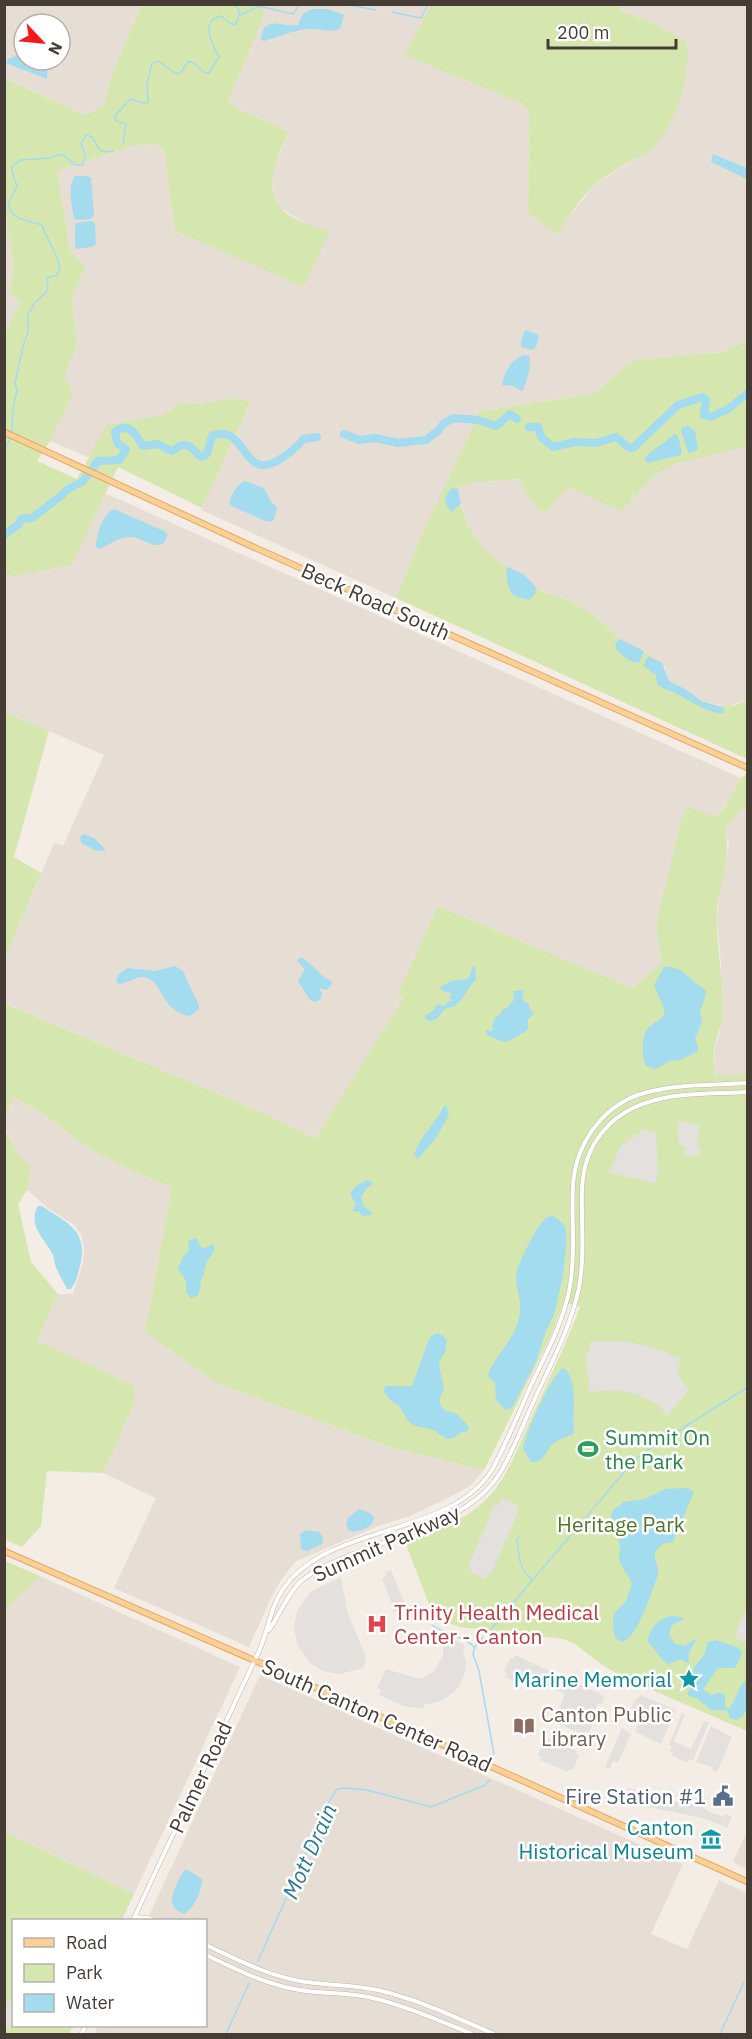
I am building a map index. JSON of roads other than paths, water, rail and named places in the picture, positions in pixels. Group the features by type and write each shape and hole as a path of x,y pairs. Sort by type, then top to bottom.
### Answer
{"main road":[{"name":"Beck Road South","path":"6,433 747,768"},
{"name":"South Canton Center Road","path":"4,1551 747,1882"}],"street":[{"name":"Summit Parkway","path":"267,1633 272,1610 281,1593 294,1576 311,1562 330,1551 458,1503 479,1487 492,1470 566,1304 574,1260 574,1177 580,1150 595,1126 617,1106 644,1093 670,1088 747,1083"},
{"name":"Summit Parkway","path":"267,1633 295,1588 310,1575 348,1556 397,1538 461,1510 483,1495 499,1475 561,1342 574,1306 583,1257 584,1170 592,1148 604,1129 631,1108 655,1099 747,1092"},
{"name":"Palmer Road","path":"135,1919 267,1633"},
{"path":"135,1919 150,1919"},
{"path":"207,1945 274,1975 306,1982 384,1991 494,2034"},
{"path":"207,1955 270,1983 299,1990 355,1995 380,2000 471,2034"},
{"path":"355,1995 356,1986"},
{"path":"408,2009 411,2001"}],"water":[{"path":"312,9 328,9 344,15 340,29 332,31 306,29 261,40 265,27 269,24 298,25 303,14"},
{"path":"12,57 12,65 6,63"},
{"path":"29,72 47,72 47,79"},
{"path":"713,154 747,168 747,179 711,162"},
{"path":"75,176 91,178 94,215 91,219 76,220 74,218 71,185"},
{"path":"92,221 95,224 96,244 92,247 77,249 75,247 75,225"},
{"path":"525,330 537,334 539,338 535,348 531,350 521,347"},
{"path":"521,356 530,357 529,373 523,390 502,385 510,366"},
{"path":"688,426 695,431 698,449 691,453 688,452 681,430 682,427"},
{"path":"675,434 678,436 681,455 647,463 645,459 647,455"},
{"path":"245,481 264,488 271,502 277,507 274,520 265,521 229,503 235,490"},
{"path":"452,488 458,489 461,504 451,512 445,502"},
{"path":"114,509 164,531 168,535 163,544 155,545 127,537 100,549 96,547 101,525"},
{"path":"507,567 522,573 536,587 535,594 529,600 515,596 510,591"},
{"path":"620,639 644,651 639,663 628,659 618,651 615,644"},
{"path":"648,656 662,663 669,681 687,690 701,701 722,707 723,713 706,709 662,688 657,684 656,675 643,666"},
{"path":"83,834 94,838 105,849 104,851 97,851 81,843 80,837"},
{"path":"301,957 332,984 327,990 319,988 322,993 321,999 315,1002 310,1000 298,981 305,969 297,961"},
{"path":"175,966 183,971 199,1006 199,1009 190,1016 173,1008 150,979 140,977 119,984 116,982 118,975 127,968 155,971"},
{"path":"475,966 476,980 461,1000 445,1009 435,1019 426,1020 425,1016 434,1010 437,1004 445,1006 447,1002 452,1001 451,993 442,991 440,987 451,981 468,979"},
{"path":"665,966 679,969 706,991 700,1011 702,1022 695,1039 697,1052 680,1060 670,1061 654,1070 645,1065 643,1040 649,1027 664,1015 665,1011 654,985"},
{"path":"524,990 522,997 524,1002 529,1004 533,1012 528,1019 526,1031 507,1042 488,1036 485,1030 492,1031 495,1018 514,1000 513,991"},
{"path":"446,1105 449,1115 436,1138 418,1159 414,1154 417,1147"},
{"path":"368,1180 373,1183 361,1197 364,1207 372,1212 372,1215 362,1216 360,1212 352,1211 356,1205 350,1193 357,1185"},
{"path":"38,1206 42,1206 66,1222 77,1233 81,1241 81,1261 71,1289 67,1289 56,1268 52,1253 35,1225 34,1219"},
{"path":"553,1215 565,1226 567,1239 563,1276 554,1315 536,1362 512,1408 505,1410 496,1400 495,1383 488,1374 518,1322 520,1303 516,1276 519,1264 541,1223"},
{"path":"196,1238 201,1247 205,1248 213,1244 214,1252 208,1259 200,1281 198,1295 191,1298 186,1292 186,1281 178,1269 189,1250 188,1240"},
{"path":"437,1333 447,1340 439,1366 444,1388 439,1400 441,1406 457,1414 469,1427 467,1432 447,1439 434,1430 409,1422 399,1406 391,1401 383,1391 386,1386 412,1386 429,1339"},
{"path":"563,1368 571,1379 573,1388 574,1431 572,1435 553,1444 539,1461 531,1462 523,1449 525,1442 546,1393"},
{"path":"688,1488 693,1491 693,1494 673,1542 662,1544 655,1552 658,1574 638,1626 626,1640 620,1641 614,1633 613,1615 626,1601 632,1583 619,1561 620,1545 611,1515 613,1510 624,1502 645,1499 665,1489"},
{"path":"359,1509 374,1517 372,1524 365,1529 349,1531 346,1523 348,1518"},
{"path":"306,1530 320,1532 323,1538 322,1544 307,1551 301,1549 300,1534"},
{"path":"673,1616 684,1620 675,1623 671,1628 669,1634 674,1643 684,1646 697,1638 688,1655 689,1664 681,1659 668,1664 647,1641 656,1624"},
{"path":"716,1640 739,1648 742,1653 735,1668 718,1668 703,1689 711,1695 725,1694 725,1707 728,1709 742,1684 747,1681 747,1708 737,1720 730,1718 727,1710 711,1710 687,1693 692,1685 694,1667 704,1655 708,1642"},
{"path":"186,1869 202,1879 197,1899 184,1914 173,1906 172,1899 179,1879"}],"waterway":[{"path":"123,143 126,124 116,121 115,116 130,99 146,104 148,102 147,85 152,63 158,61 176,74 181,72 188,62 192,62 205,73 209,73 219,57 210,34 211,22 214,18 221,16 231,24 236,24 240,12 235,4"},
{"path":"241,15 259,6 293,14 300,4"},
{"path":"343,4 376,10"},
{"path":"392,12 421,18 428,4"},
{"path":"12,432 13,408 17,390 15,383 28,332 28,315 34,304 48,290 47,278 57,275 60,268 42,225 16,217 10,209 9,204 17,186 12,167 20,160 49,158 62,154 75,165 82,165 86,157 81,144 86,135 92,137 100,150 113,151"},
{"path":"529,427 538,427 541,437 553,447 575,442 596,443 616,437 628,447 633,448 678,405 703,397 706,400 704,415 711,417 728,409 748,393"},
{"path":"344,434 359,440 375,438 398,443 426,440 444,423 454,418 478,420 496,426 510,414 517,419"},
{"path":"4,535 19,524 21,519 32,518 68,489 82,482 98,461 119,460 126,449 117,441 115,432 121,429 132,431 143,446 158,444 171,451 186,445 201,457 208,452 212,436 224,434 233,437 251,460 268,465 288,454 303,439 317,437"},
{"path":"4,451 11,437"},
{"name":"Mott Drain","path":"491,1629 632,1463 646,1451 748,1387"},
{"path":"519,1536 517,1540 520,1561 524,1571 532,1579"},
{"path":"432,1625 474,1647"},
{"name":"Mott Drain","path":"483,1637 475,1647 473,1654 479,1671 494,1754"},
{"name":"Mott Drain","path":"258,1961 337,1789 367,1790 431,1807 485,1785 490,1780"},
{"path":"720,2034 744,1982"},
{"name":"Mott Drain","path":"226,2034 249,1983"}],"place":[{"name":"Summit On the Park","path":"588,1449"},
{"name":"Trinity Health Medical Center - Canton","path":"377,1624"},
{"name":"Marine Memorial","path":"689,1679"},
{"name":"Canton Public Library","path":"524,1726"},
{"name":"Fire Station #1","path":"723,1796"},
{"name":"Canton Historical Museum","path":"711,1839"}],"park label":[{"name":"Heritage Park","path":"621,1524"}]}
